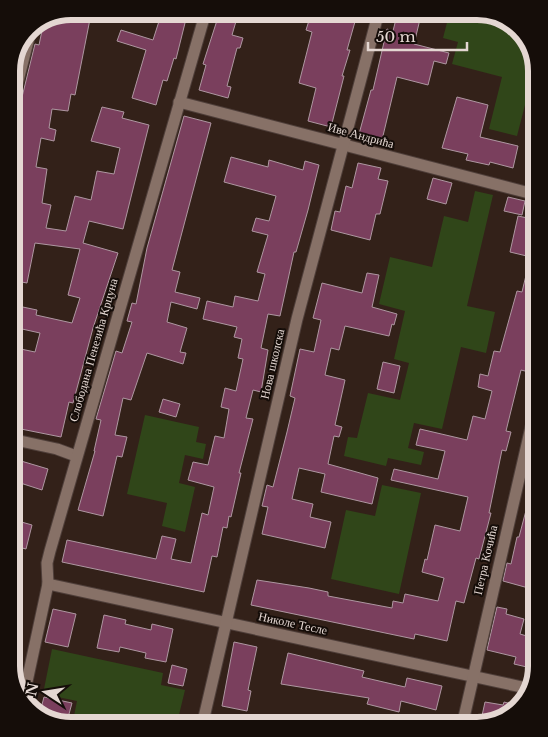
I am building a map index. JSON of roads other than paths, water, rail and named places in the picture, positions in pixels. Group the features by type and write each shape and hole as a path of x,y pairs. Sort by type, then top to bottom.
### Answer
{"street":[{"name":"Слободана Пенезића Крцуна","path":"25,689 48,584 47,563 76,456 203,20"},
{"name":"Нова школска","path":"204,717 299,310 376,20"},
{"path":"20,73 27,44"},
{"name":"Иве Андрића","path":"179,102 528,193"},
{"name":"Петра Кочића","path":"464,717 528,440"},
{"path":"20,441 57,449 76,456"},
{"name":"Николе Тесле","path":"48,584 523,687"}]}
